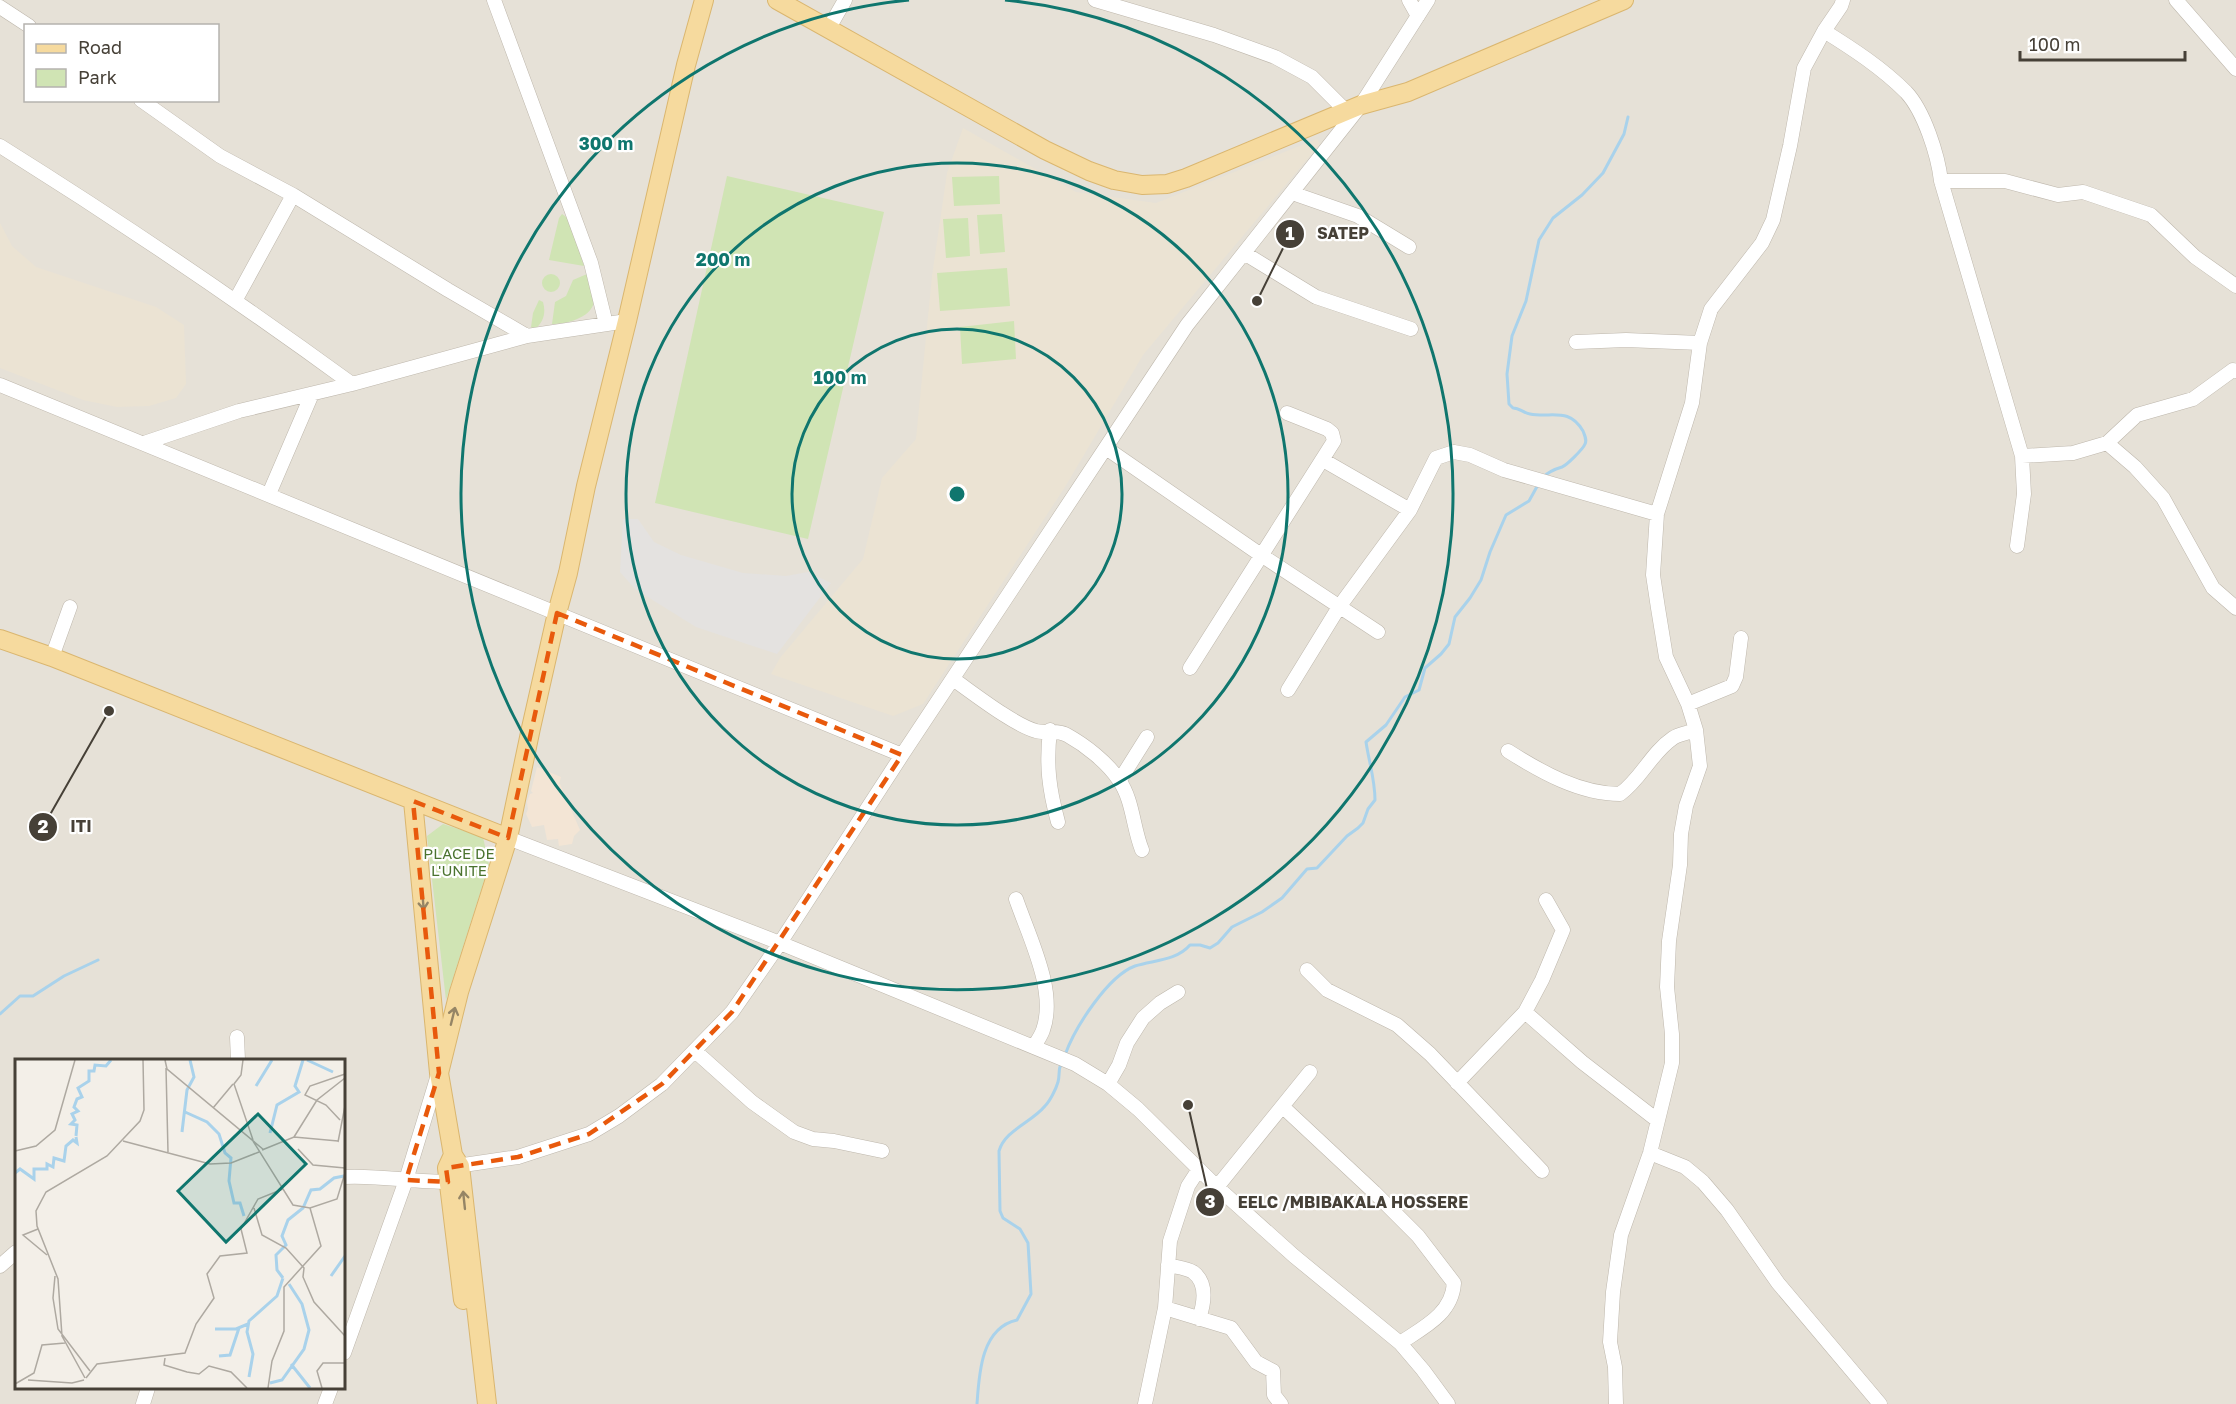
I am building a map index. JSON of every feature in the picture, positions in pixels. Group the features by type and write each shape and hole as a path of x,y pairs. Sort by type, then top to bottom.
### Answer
{"main road":[{"path":"686,65 686,45 692,0"},
{"path":"439,1073 459,992 508,838 557,613 568,573 585,486 627,321 686,65 705,0"},
{"path":"777,0 1045,150 1114,180 1142,185 1167,184 1186,178 1354,108 1408,92 1624,0"},
{"path":"0,639 52,657 508,838"},
{"path":"413,801 439,1073 487,1404"},
{"path":"452,1168 477,1404"}],"street":[{"path":"494,0 591,263 606,324"},
{"path":"829,28 845,0"},
{"path":"1095,0 1214,35 1275,57 1312,77 1354,108"},
{"path":"1409,0 1418,16"},
{"path":"345,1177 366,1175 406,1180 452,1168 518,1157 589,1134 619,1116 662,1084 732,1012 780,943 1187,325 1292,193 1428,0"},
{"path":"1617,1404 1615,1367 1610,1342 1613,1292 1621,1235 1650,1153 1672,1064 1672,1034 1667,987 1669,941 1680,865 1681,834 1686,807 1700,766 1696,730 1688,704 1666,657 1653,575 1657,514 1692,403 1700,343 1710,309 1762,243 1773,220 1790,146 1804,68 1843,0"},
{"path":"2176,0 2236,69"},
{"path":"0,7 26,24"},
{"path":"1824,31 1859,53 1907,93 1920,113 1940,165 1941,181 2022,456 2024,494 2017,546"},
{"path":"144,102 220,156 293,195 448,291 527,336"},
{"path":"0,146 235,301 352,384"},
{"path":"1941,181 2005,181 2058,195 2083,192 2151,215 2195,257 2236,286"},
{"path":"1292,193 1358,216 1409,247"},
{"path":"235,301 293,195"},
{"path":"1244,253 1316,297 1411,329"},
{"path":"144,443 239,411 352,384 527,336 627,321"},
{"path":"1576,342 1626,340 1700,343"},
{"path":"2022,456 2073,453 2107,443 2137,415 2193,399 2233,370 2236,371"},
{"path":"0,385 902,755"},
{"path":"269,494 312,394"},
{"path":"1190,668 1334,441 1332,433 1287,413"},
{"path":"2107,443 2163,498 2213,588 2236,608"},
{"path":"1106,448 1378,632"},
{"path":"1288,690 1339,607 1410,510 1436,458 1454,452 1470,454 1504,470 1657,514"},
{"path":"1323,460 1410,510"},
{"path":"52,657 70,607"},
{"path":"1688,704 1732,686 1736,677 1741,638"},
{"path":"953,679 1011,718 1036,731 1050,730 1066,734 1094,753 1120,780 1129,802 1142,850"},
{"path":"1050,730 1047,763 1051,796 1058,822"},
{"path":"1508,751 1552,777 1597,791 1620,794 1630,787 1656,753 1674,737 1696,730"},
{"path":"1120,780 1147,737"},
{"path":"508,838 780,943 1075,1064 1108,1084 1146,1117 1217,1188 1294,1256 1400,1343 1424,1370 1440,1402"},
{"path":"1016,899 1046,988 1047,1014 1043,1031 1034,1047"},
{"path":"1458,1083 1525,1012 1542,980 1563,930 1546,900"},
{"path":"1307,970 1327,990 1397,1024 1458,1083 1542,1171"},
{"path":"1108,1084 1119,1065 1126,1043 1143,1018 1160,1003 1178,992"},
{"path":"1525,1012 1582,1062 1658,1120"},
{"path":"237,1036 238,1059"},
{"path":"695,1051 752,1102 794,1132 813,1139 882,1151"},
{"path":"1217,1188 1310,1072"},
{"path":"345,1350 406,1180 439,1073"},
{"path":"1283,1107 1418,1236 1454,1283 1453,1293 1446,1309 1400,1343"},
{"path":"1650,1153 1685,1167 1703,1182 1727,1210 1778,1283 1880,1404"},
{"path":"1145,1404 1165,1308 1170,1241 1188,1186 1199,1169"},
{"path":"0,1266 15,1253"},
{"path":"1168,1265 1193,1272 1203,1285 1203,1307 1199,1319"},
{"path":"1165,1308 1231,1328 1256,1362 1273,1371 1274,1395 1281,1404"},
{"path":"143,1404 148,1389"},
{"path":"325,1404 331,1389"}],"highlighted area":[{"path":"557,613 902,755 732,1012 662,1084 589,1134 518,1157 446,1168 448,1182 406,1180 439,1073 413,801 508,838"}],"shaded area":[{"path":"0,0 2236,0 2236,1404 0,1404"},
{"path":"963,128 1076,192 1156,203 1317,139 1320,144 1143,355 1065,487 923,704 893,716 771,674 780,658 863,559 882,478 916,439 932,276 947,173"},
{"path":"0,223 12,246 36,267 156,307 184,325 186,384 176,398 149,406 117,407 83,400 0,368"},
{"path":"623,519 638,519 654,542 681,555 743,573 786,576 808,572 831,583 777,654 696,627 635,589 620,572"},
{"path":"537,767 561,777 559,784 580,830 574,836 572,844 559,846 558,839 547,840 544,825 532,827 526,814 527,802 530,794 533,793 531,791"}],"green space":[{"path":"727,176 884,212 808,539 655,503"},
{"path":"999,176 1000,204 954,206 952,177"},
{"path":"562,214 569,219 584,266 549,260"},
{"path":"1002,214 1005,252 980,254 977,215"},
{"path":"968,218 970,256 946,258 943,219"},
{"path":"1007,268 1010,306 940,311 937,273"},
{"path":"551,274 557,277 560,283 557,289 551,292 545,289 542,283 545,277"},
{"path":"587,274 594,297 591,309 573,321 552,324 555,302 566,296 573,280"},
{"path":"539,300 543,302 544,313 535,329 531,327 533,313"},
{"path":"1014,321 1016,359 962,364 960,327"},
{"name":"PLACE DE L'UNITE","path":"443,824 483,837 489,865 446,1000 427,836"}],"waterway":[{"path":"1542,478 1571,460 1584,446 1586,438 1578,424 1566,416 1528,413 1513,408 1509,404 1507,374 1512,336 1526,301 1539,240 1553,218 1582,195 1603,173 1624,134 1628,117"},
{"path":"1065,1055 1084,1017 1114,980 1135,966 1171,957 1190,945 1210,948 1218,943 1232,927 1262,912 1282,898 1307,869 1317,868 1347,836 1363,823 1368,809 1375,800 1366,742 1386,725 1405,697 1419,690 1425,668 1449,644 1455,617 1481,580 1506,515 1529,501 1539,483"},
{"path":"0,1014 20,996 33,996 64,976 98,960"},
{"path":"977,1404 981,1366 989,1342 996,1332 1017,1320 1031,1294 1028,1243 1020,1229 1003,1218 1000,1211 999,1151 1012,1132 1039,1112 1049,1101 1058,1082 1061,1064"}],"place":[{"name":"SATEP","path":"1257,301"},
{"name":"ITI","path":"109,711"},
{"name":"EELC /MBIBAKALA HOSSERE","path":"1188,1105"}]}
